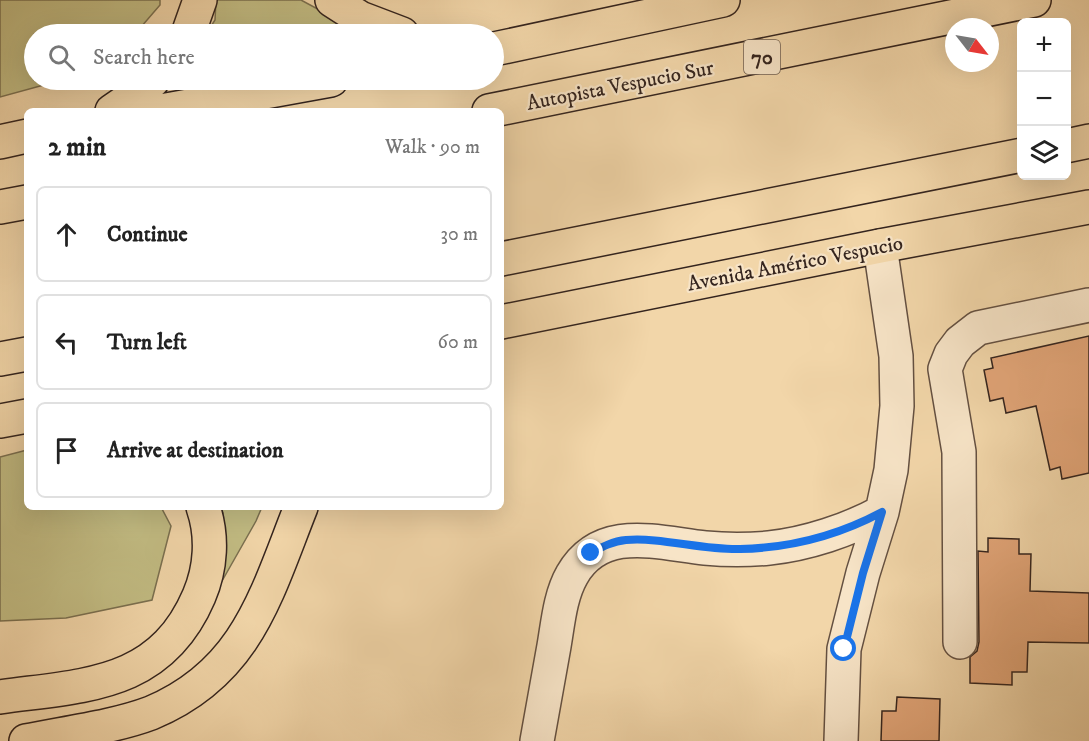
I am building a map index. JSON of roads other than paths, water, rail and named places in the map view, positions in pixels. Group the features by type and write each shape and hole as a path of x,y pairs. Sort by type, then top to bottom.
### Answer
{"main road":[{"path":"192,24 200,0"},
{"path":"332,0 360,18 376,24"},
{"path":"504,47 723,0"},
{"name":"Autopista Vespucio Sur","path":"504,108 1034,0"},
{"path":"116,108 142,90"},
{"path":"177,108 276,90"},
{"path":"0,142 24,137"},
{"path":"1071,145 1089,141"},
{"path":"504,258 1017,155"},
{"path":"0,207 24,203"},
{"name":"Avenida Américo Vespucio","path":"504,321 880,246 1089,207"},
{"path":"0,359 24,355"},
{"path":"0,421 24,417"},
{"path":"0,697 110,680 147,663 166,647 183,628 202,589 210,550 209,532 204,510"},
{"path":"26,741 125,721 150,713 195,688 215,672 237,648 255,621 300,510"}],"lane":[{"path":"842,741 844,649 863,573 882,512 891,470 897,406 896,357 880,246"},
{"path":"960,642 959,452 945,369 951,354 960,342 978,328 1089,305"},
{"path":"537,741 559,612 571,576 591,553 607,544 624,540 643,540 707,549 771,548 826,535 859,524 882,512"}]}
